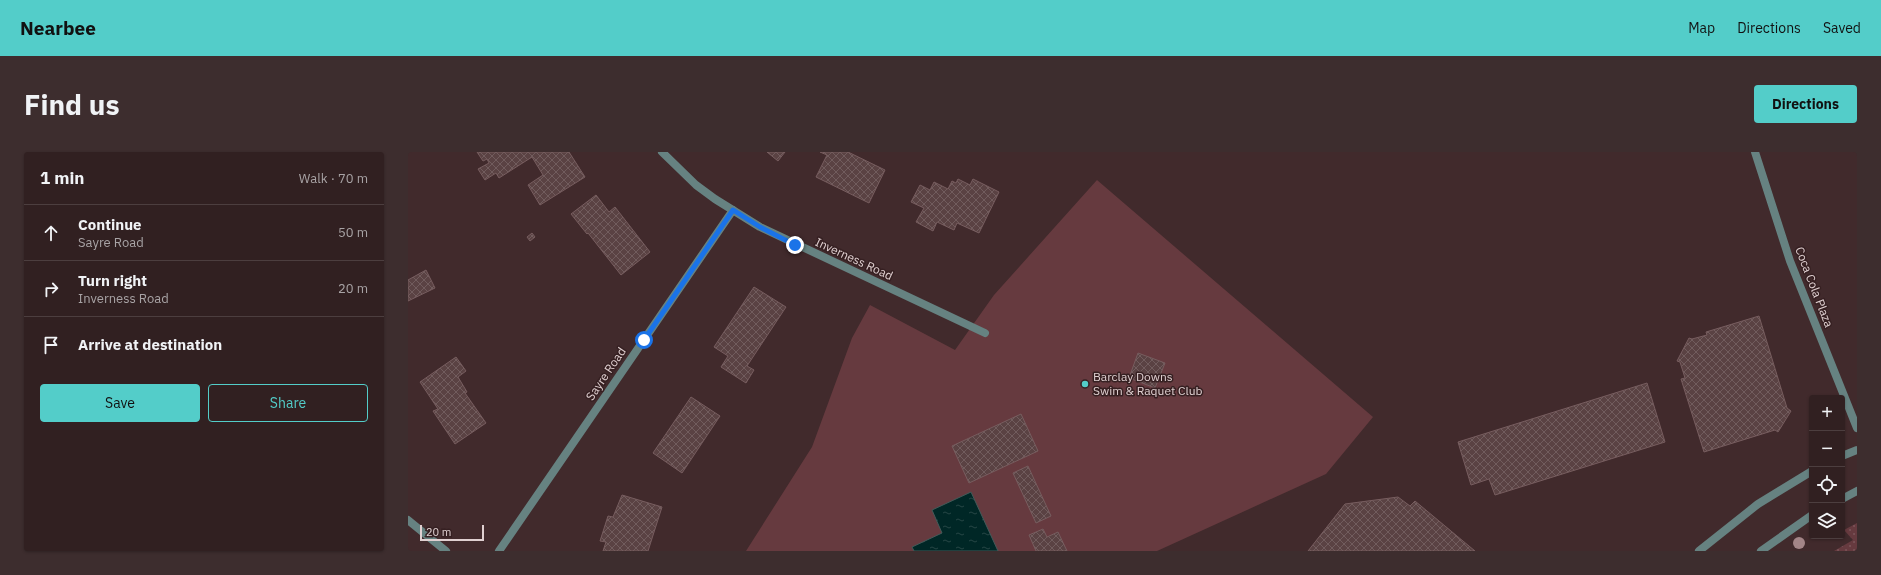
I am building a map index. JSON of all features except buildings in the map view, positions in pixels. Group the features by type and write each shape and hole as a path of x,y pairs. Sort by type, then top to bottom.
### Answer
{"street":[{"name":"Inverness Road","path":"662,152 696,184 733,210 781,238 985,334"},
{"name":"Coca Cola Plaza","path":"1754,152 1790,261 1857,428"},
{"name":"Sayre Road","path":"499,551 733,210"},
{"path":"1845,455 1857,450"},
{"path":"1699,551 1758,504 1809,473"},
{"path":"1845,497 1857,491"},
{"path":"1761,551 1809,517"},
{"path":"408,520 446,551"}],"shaded area":[{"name":"Barclay Downs Swim & Raquet Club","path":"1097,180 1373,417 1326,474 1157,551 746,551 812,447 852,338 870,305 955,350 994,295"},
{"path":"1857,523 1857,551 1834,551 1853,540 1845,529"}],"water":[{"path":"971,492 998,551 914,551 912,547 942,533 932,510"}],"place":[{"name":"Barclay Downs Swim & Raquet Club","path":"1085,384"}],"route":[{"path":"644,340 733,210 760,227 795,245"}]}
